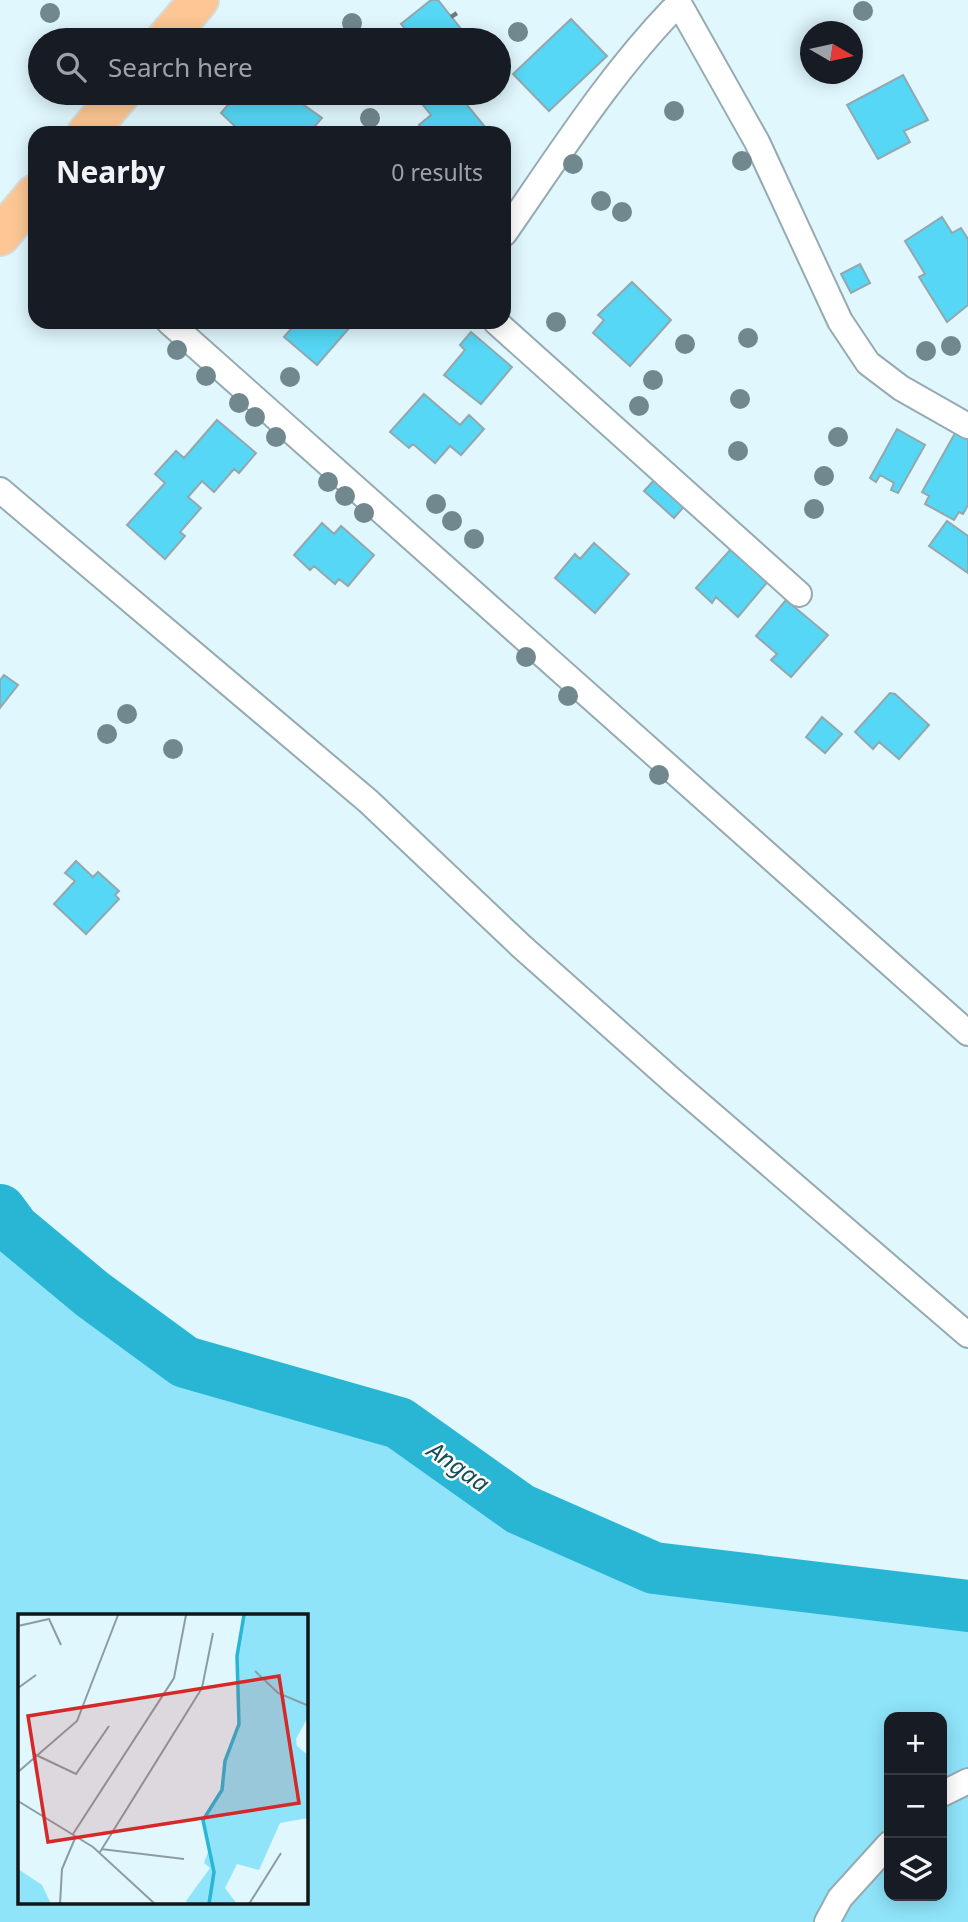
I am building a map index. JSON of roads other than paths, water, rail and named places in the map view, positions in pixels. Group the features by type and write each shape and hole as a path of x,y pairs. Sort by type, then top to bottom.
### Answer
{"highway":[{"path":"175,28 199,0"},
{"path":"93,126 111,105"}],"street":[{"path":"511,224 606,88 645,37 678,2 757,142 840,321 861,353 884,376 968,426"},
{"path":"177,329 968,1033"},
{"path":"504,329 799,594"},
{"path":"0,489 368,802 521,946 664,1074 968,1335"},
{"path":"947,1792 968,1781"},
{"path":"827,1922 840,1898 884,1850"}],"waterway":[{"name":"Angaa","path":"0,1210 14,1229 92,1294 185,1362 399,1423 520,1509 654,1568 968,1606"}]}
